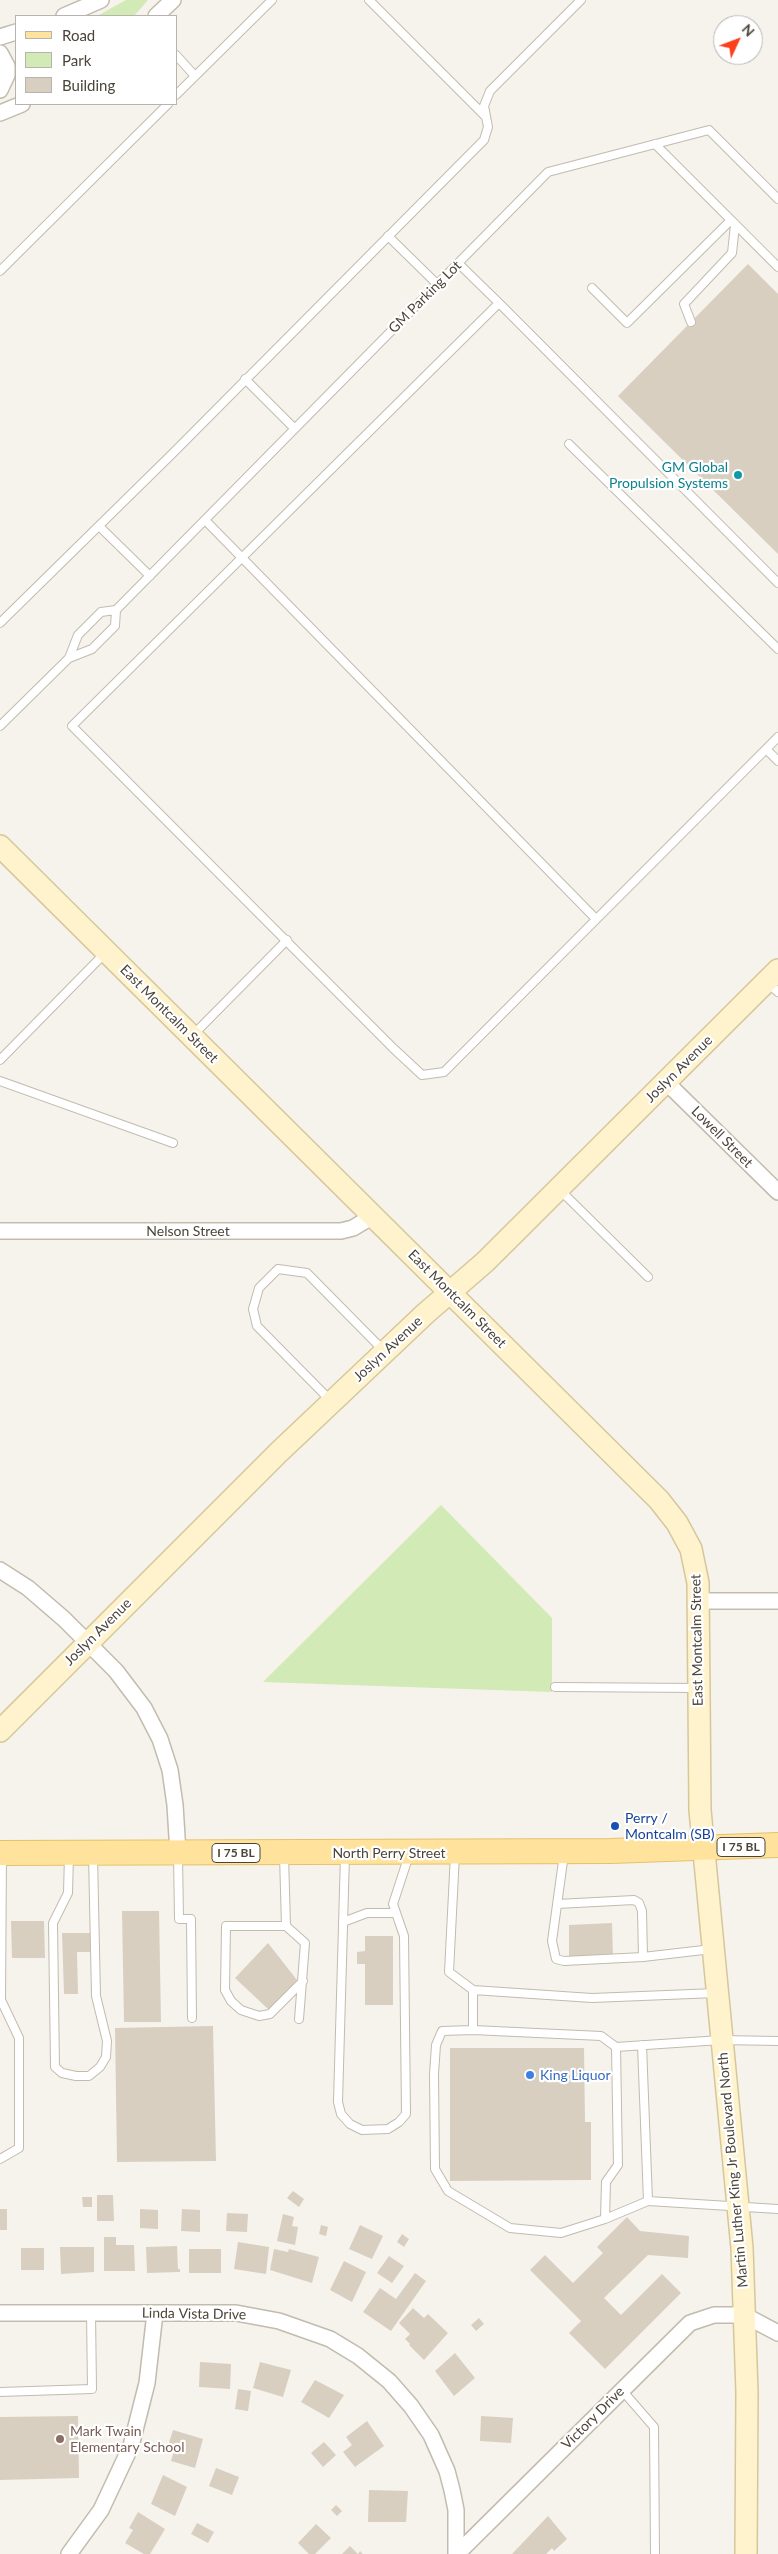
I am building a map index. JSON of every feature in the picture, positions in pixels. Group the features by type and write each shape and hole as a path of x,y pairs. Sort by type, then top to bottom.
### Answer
{"main road":[{"name":"East Montcalm Street","path":"3,856 107,952 668,1510 691,1549 698,1583 700,1802 703,1848"},
{"name":"Joslyn Avenue","path":"0,1731 331,1402 485,1262 666,1082 774,981"},
{"name":"North Perry Street","path":"1,1854 564,1852 778,1845"},
{"name":"Martin Luther King Jr Boulevard North","path":"703,1848 739,2205 747,2393 746,2554"}],"street":[{"path":"66,15 101,0"},
{"path":"155,15 163,0"},
{"path":"155,15 173,0"},
{"path":"0,37 15,32"},
{"path":"0,53 7,66 8,75 0,90"},
{"path":"0,113 20,105"},
{"name":"Lowell Street","path":"666,1082 778,1192"},
{"name":"Nelson Street","path":"0,1231 340,1231 355,1227 373,1216"},
{"path":"0,1570 49,1605 88,1643 134,1694 160,1739 173,1786 178,1853"},
{"path":"698,1601 778,1601"},
{"name":"Linda Vista Drive","path":"0,2313 236,2314 279,2320 330,2339 374,2368 411,2406 431,2435 442,2457 455,2504 457,2554"},
{"path":"69,2554 109,2495 132,2441 147,2383 154,2313"},
{"name":"Victory Drive","path":"457,2554 690,2323 714,2315 744,2315"},
{"path":"744,2315 778,2332"}],"lane":[{"path":"178,93 272,0"},
{"path":"369,0 486,117"},
{"path":"0,623 484,140 488,127 484,106 490,91 581,0"},
{"path":"178,57 195,76"},
{"path":"0,271 167,105"},
{"name":"GM Parking Lot","path":"69,658 78,634 101,612 116,610 548,172 709,130 778,199"},
{"path":"655,144 778,267"},
{"path":"592,288 627,323 733,222"},
{"path":"691,322 684,304 732,253 733,222"},
{"path":"388,236 437,284"},
{"path":"458,263 778,583"},
{"path":"499,303 243,559 72,726 422,1075 444,1072 778,737"},
{"path":"245,380 294,428"},
{"path":"569,444 778,649"},
{"path":"205,520 596,918"},
{"path":"99,526 150,576"},
{"name":"GM Parking Lot","path":"0,726 69,658 92,649 115,626 116,610"},
{"path":"766,749 778,761"},
{"path":"192,1036 287,940"},
{"path":"0,1060 107,952"},
{"path":"0,1081 173,1143"},
{"path":"559,1189 648,1277"},
{"path":"331,1402 257,1326 253,1309 259,1288 278,1269 307,1273 385,1352"},
{"path":"555,1687 699,1688"},
{"path":"345,1853 338,2102 340,2114 350,2124 362,2130 388,2129 399,2122 406,2114 404,1936 394,1913 394,1895 410,1852"},
{"path":"455,1852 449,1972 473,1990 592,1998 717,1993"},
{"path":"564,1852 552,1941 556,1960 564,1962 643,1957 713,1949"},
{"path":"178,1853 179,1919 191,1919 192,2018"},
{"path":"284,1853 286,1926"},
{"path":"0,2159 19,2148 19,2038 1,2000 1,1854"},
{"path":"69,1854 68,1893 53,1923 55,2067 62,2073 76,2076 88,2076 100,2067 106,2057 107,2041 96,1996 93,1854"},
{"path":"557,1904 634,1900 639,1903 642,1911 643,1957"},
{"path":"343,1922 367,1913 394,1913"},
{"path":"299,2019 303,1981 305,1943 286,1926 226,1926 226,1990 231,2001 241,2010 259,2016 270,2014 303,1981"},
{"path":"473,1990 473,2030"},
{"path":"778,2041 721,2040 616,2047 601,2036 473,2030 442,2031 436,2045 435,2169 448,2191 510,2228 561,2233 606,2219 648,2201 739,2205 778,2209"},
{"path":"642,2045 648,2201"},
{"path":"606,2219 606,2182 618,2165 616,2047"},
{"path":"0,2392 92,2389 91,2313"},
{"path":"622,2389 654,2427 655,2554"}],"green space":[{"path":"126,0 148,0 135,15 99,15"},
{"path":"441,1505 552,1618 552,1692 263,1682"}],"building":[{"name":"GM Global Propulsion Systems","path":"748,264 778,294 778,554 618,396"},
{"path":"122,1911 159,1911 161,2022 124,2022"},
{"path":"11,1921 44,1921 45,1958 12,1958"},
{"path":"612,1923 613,1957 569,1958 569,1925"},
{"path":"62,1933 91,1933 91,1952 77,1952 78,1994 64,1994"},
{"path":"365,1936 393,1936 393,2005 365,2005 365,1964 357,1964 357,1952 365,1951"},
{"path":"268,1943 297,1980 269,2010 235,1978"},
{"path":"213,2026 216,2161 117,2162 115,2028"},
{"path":"450,2048 584,2048 585,2122 591,2122 591,2180 450,2181"},
{"path":"293,2191 304,2199 299,2207 287,2198"},
{"path":"97,2195 113,2195 114,2221 97,2221"},
{"path":"82,2197 92,2197 92,2207 83,2207"},
{"path":"0,2209 7,2209 7,2230 0,2230"},
{"path":"140,2209 158,2210 158,2229 140,2228"},
{"path":"182,2209 200,2210 200,2232 181,2231"},
{"path":"227,2213 248,2214 247,2232 226,2231"},
{"path":"283,2214 294,2217 292,2226 298,2227 295,2245 277,2241"},
{"path":"627,2217 640,2231 689,2236 688,2258 648,2255 604,2298 621,2315 662,2274 681,2293 605,2369 569,2333 581,2321 530,2270 545,2255 573,2283 603,2253 597,2247"},
{"path":"321,2225 328,2227 326,2236 319,2234"},
{"path":"360,2225 383,2236 372,2259 349,2249"},
{"path":"402,2234 409,2239 404,2247 397,2242"},
{"path":"104,2237 116,2237 116,2245 134,2245 135,2271 104,2271"},
{"path":"238,2242 269,2247 266,2274 234,2269"},
{"path":"177,2246 178,2269 180,2269 180,2272 147,2273 146,2247"},
{"path":"60,2247 94,2247 94,2272 61,2274"},
{"path":"21,2248 44,2248 44,2270 21,2270"},
{"path":"189,2249 221,2249 221,2273 189,2273"},
{"path":"274,2249 288,2252 289,2249 319,2257 312,2283 270,2270"},
{"path":"389,2256 404,2266 392,2283 377,2273"},
{"path":"344,2261 366,2272 352,2302 330,2290"},
{"path":"415,2273 426,2281 391,2331 363,2312 380,2288 396,2299"},
{"path":"413,2308 424,2318 428,2314 448,2333 424,2360 409,2345 405,2339 410,2334 399,2323"},
{"path":"479,2318 484,2324 476,2331 471,2325"},
{"path":"455,2353 475,2378 454,2396 435,2371"},
{"path":"200,2362 231,2364 230,2389 199,2387"},
{"path":"260,2362 291,2370 283,2397 253,2388"},
{"path":"315,2380 344,2395 329,2418 301,2402"},
{"path":"238,2389 251,2391 248,2411 235,2409"},
{"path":"78,2416 79,2478 0,2480 0,2417"},
{"path":"481,2416 513,2418 511,2443 480,2441"},
{"path":"367,2421 384,2446 355,2467 343,2452 352,2445 346,2437"},
{"path":"173,2430 203,2439 195,2468 171,2461 174,2451 167,2449"},
{"path":"324,2442 336,2455 323,2467 311,2453"},
{"path":"216,2468 239,2477 232,2495 209,2486"},
{"path":"163,2475 187,2487 175,2516 151,2504"},
{"path":"369,2490 408,2491 406,2522 368,2522"},
{"path":"336,2505 342,2511 337,2516 331,2510"},
{"path":"138,2512 165,2529 150,2554 144,2554 125,2543 133,2530 129,2528"},
{"path":"548,2516 567,2539 554,2551 552,2548 546,2554 512,2554"},
{"path":"197,2523 214,2532 208,2543 191,2534"},
{"path":"316,2524 331,2538 315,2554 309,2554 298,2543"},
{"path":"350,2546 358,2554 342,2554"}],"place":[{"name":"GM Global Propulsion Systems","path":"738,475"},
{"name":"Perry / Montcalm (SB)","path":"615,1826"},
{"name":"King Liquor","path":"530,2075"},
{"name":"Mark Twain Elementary School","path":"60,2439"}]}
